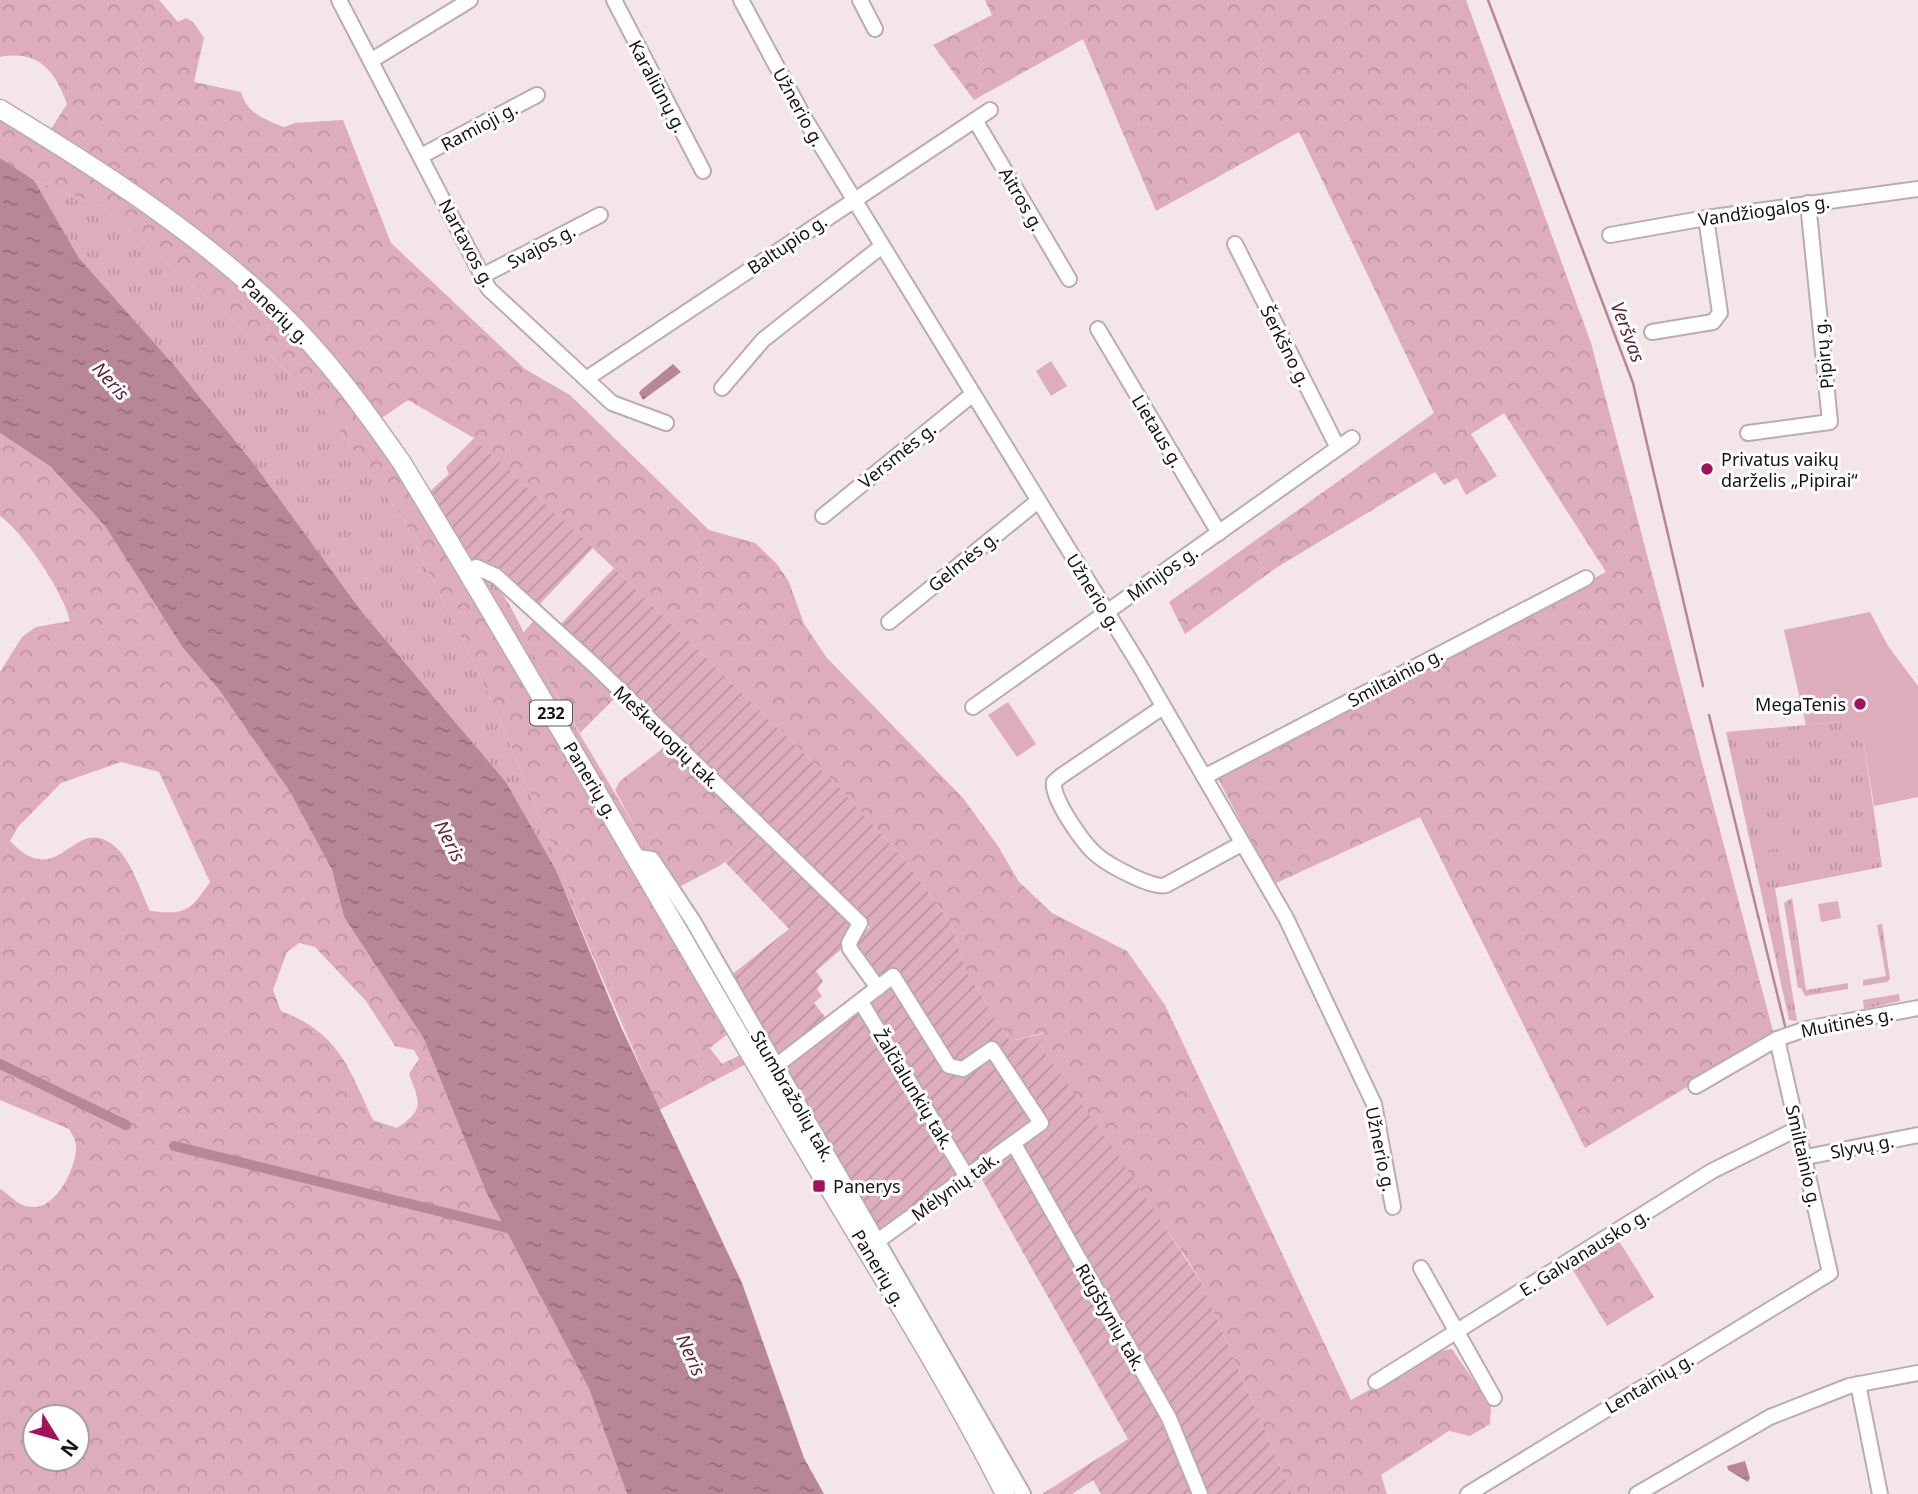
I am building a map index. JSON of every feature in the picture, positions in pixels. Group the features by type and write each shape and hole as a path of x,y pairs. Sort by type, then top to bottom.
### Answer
{"main road":[{"name":"Panerių g.","path":"0,109 132,194 222,261 281,312 365,411 402,463 873,1245 1005,1494"}],"street":[{"name":"Nartavos g.","path":"339,0 489,289 612,403 666,423"},
{"path":"372,60 470,0"},
{"name":"Karaliūnų g.","path":"614,0 703,171"},
{"name":"Užnerio g.","path":"741,0 806,121 1163,706 1286,918 1374,1104 1393,1207"},
{"path":"860,0 875,29"},
{"name":"Ramioji g.","path":"421,156 537,95"},
{"name":"Baltupio g.","path":"586,379 990,110"},
{"name":"Aitros g.","path":"975,120 1069,279"},
{"name":"Vandžiogalos g.","path":"1610,235 1706,218 1918,189"},
{"name":"Pipirų g.","path":"1748,433 1830,422 1808,203"},
{"name":"Svajos g.","path":"482,276 600,215"},
{"path":"1652,332 1713,322 1720,313 1706,218"},
{"name":"Šerkšno g.","path":"1235,244 1338,448"},
{"path":"722,388 763,340 882,246"},
{"name":"Lietaus g.","path":"1098,329 1219,533"},
{"name":"Versmės g.","path":"823,516 973,394"},
{"name":"Minijos g.","path":"973,707 1352,438"},
{"name":"Gelmės g.","path":"889,622 1038,501"},
{"name":"Meškauogių tak.","path":"467,573 481,568 506,584 593,664 860,923 849,943 850,949 878,988"},
{"name":"Smiltainio g.","path":"1204,777 1586,578"},
{"path":"1163,706 1061,776 1054,782 1055,797 1095,854 1154,886 1166,885 1241,844"},
{"name":"Mėlynių tak.","path":"873,1245 1041,1123 992,1049 963,1069 950,1066 893,976 878,988"},
{"path":"770,1071 878,988"},
{"name":"Žalčialunkių tak.","path":"861,1002 967,1177"},
{"name":"Muitinės g.","path":"1696,1086 1777,1039 1806,1029 1918,1008"},
{"name":"Smiltainio g.","path":"1777,1039 1806,1157 1830,1273"},
{"name":"E. Galvanausko g.","path":"1376,1382 1735,1157 1797,1129"},
{"name":"Slyvų g.","path":"1806,1157 1918,1136"},
{"name":"Rūgštynių tak.","path":"1014,1144 1169,1418 1200,1494"},
{"path":"873,1245 1023,1494"},
{"path":"1421,1268 1494,1398"},
{"name":"Lentainių g.","path":"1468,1494 1830,1273"},
{"path":"1637,1494 1770,1417 1854,1385 1918,1373"},
{"path":"1854,1385 1880,1494"}],"green space":[{"path":"0,0 159,0 178,22 186,18 193,22 204,38 194,82 241,92 252,111 284,127 295,123 343,120 391,243 525,369 570,395 709,530 755,543 777,564 789,582 804,624 827,658 963,798 998,846 1019,882 1052,913 1127,951 1165,1005 1351,1400 1440,1351 1452,1349 1491,1406 1490,1424 1470,1436 1449,1431 1381,1475 1387,1494 1292,1494 1201,1282 1189,1262 1039,1044 1043,1033 1010,1041 966,971 952,925 905,860 837,785 614,568 474,438 408,400 379,420 284,305 49,132 67,104 57,81 43,65 25,57 0,57"},
{"path":"985,0 1466,0 1591,343 1774,1035 1585,1148 1420,817 1274,884 1216,775 1606,572 1504,413 1471,434 1497,476 1466,495 1457,478 1444,485 1435,472 1276,568 1185,634 1169,602 1434,413 1299,132 1156,211 1083,39 974,100 933,45 992,15"},
{"path":"0,115 138,205 256,298 294,336 371,428 462,575 729,1033 710,1048 722,1064 740,1055 748,1063 659,1110 495,707 403,519 317,400 228,316 101,206 34,180 0,158"},
{"path":"34,180 101,206 228,316 317,400 403,519 495,707 659,1110 556,870 506,782 362,612 254,464 174,365 79,258"},
{"path":"1051,361 1067,386 1051,396 1036,371"},
{"path":"0,433 51,467 105,526 183,648 220,691 290,792 332,870 344,917 424,1039 486,1192 589,1389 627,1494 0,1494 0,1189 28,1207 42,1205 50,1201 64,1184 76,1153 76,1144 69,1129 0,1100 0,672 22,637 36,627 70,621 60,595 42,564 10,524 0,516","holes":["121,762 159,772 210,882 186,909 172,912 150,911 128,863 107,841 94,838 83,840 52,858 40,859 26,855 10,841 18,827 61,783","299,943 315,947 366,1001 395,1046 414,1050 419,1059 409,1074 418,1105 412,1116 397,1128 373,1120 348,1068 329,1042 317,1030 281,1011 273,990 287,952"]},
{"path":"474,438 593,548 538,606 488,562 467,565 426,495 449,474 446,467"},
{"path":"614,568 837,785 905,860 952,925 966,971 1010,1041 1046,1033 1039,1044 1117,1154 1201,1282 1292,1494 1204,1494 1019,1144 1044,1124 995,1047 954,1066 898,980 879,982 852,943 870,927 560,625"},
{"path":"478,570 487,576 505,598 538,664 650,852 645,854"},
{"name":"MegaTenis","path":"1870,612 1888,646 1918,686 1918,797 1874,806 1864,744 1839,722 1806,725 1784,630"},
{"path":"537,617 619,694 580,733 538,664 523,633"},
{"path":"1008,702 1036,744 1017,757 988,715"},
{"path":"1839,722 1864,744 1882,867 1775,888 1797,1021 1789,1020 1726,732"},
{"path":"670,743 760,832 721,865 675,889 646,847 615,790 620,781"},
{"path":"1792,829 1794,846 1765,851 1762,834"},
{"path":"760,832 854,923 845,946 816,971 823,981 817,989 822,996 814,1003 829,1022 777,1061 729,977 789,929 725,862"},
{"path":"1792,898 1806,990 1848,983 1848,989 1805,996 1801,988 1798,988 1784,903"},
{"path":"1838,901 1841,918 1821,922 1818,904"},
{"path":"1882,924 1890,979 1887,982 1863,986 1863,980 1886,976 1877,925"},
{"path":"890,984 947,1068 991,1054 1037,1123 967,1174 865,1000"},
{"path":"1899,994 1900,1001 1864,1009 1863,1000"},
{"path":"859,1007 964,1176 879,1235 781,1066"},
{"path":"1010,1152 1154,1401 1196,1494 1101,1494 1093,1480 1072,1494 1042,1494 1128,1439 980,1176"},
{"path":"1617,1238 1654,1297 1607,1326 1571,1267"}],"water":[{"name":"Neris","path":"0,158 34,180 79,258 174,365 254,464 362,612 506,782 556,870 621,1027 742,1283 804,1458 824,1494 627,1494 589,1389 486,1192 424,1039 344,917 332,870 290,792 220,691 183,648 105,526 51,467 0,433"},
{"path":"673,364 681,372 643,400 639,393 641,390"},
{"path":"1745,1461 1750,1478 1748,1482 1728,1470 1727,1466"}],"waterway":[{"name":"Veršvas","path":"1488,0 1633,383 1703,686"},
{"path":"1709,715 1785,1026"},
{"path":"0,1064 126,1125"},
{"path":"174,1146 516,1230"}],"place":[{"name":"Privatus vaikų darželis „Pipirai“","path":"1707,469"},
{"name":"MegaTenis","path":"1860,704"},
{"name":"Panerys","path":"819,1186"}]}
